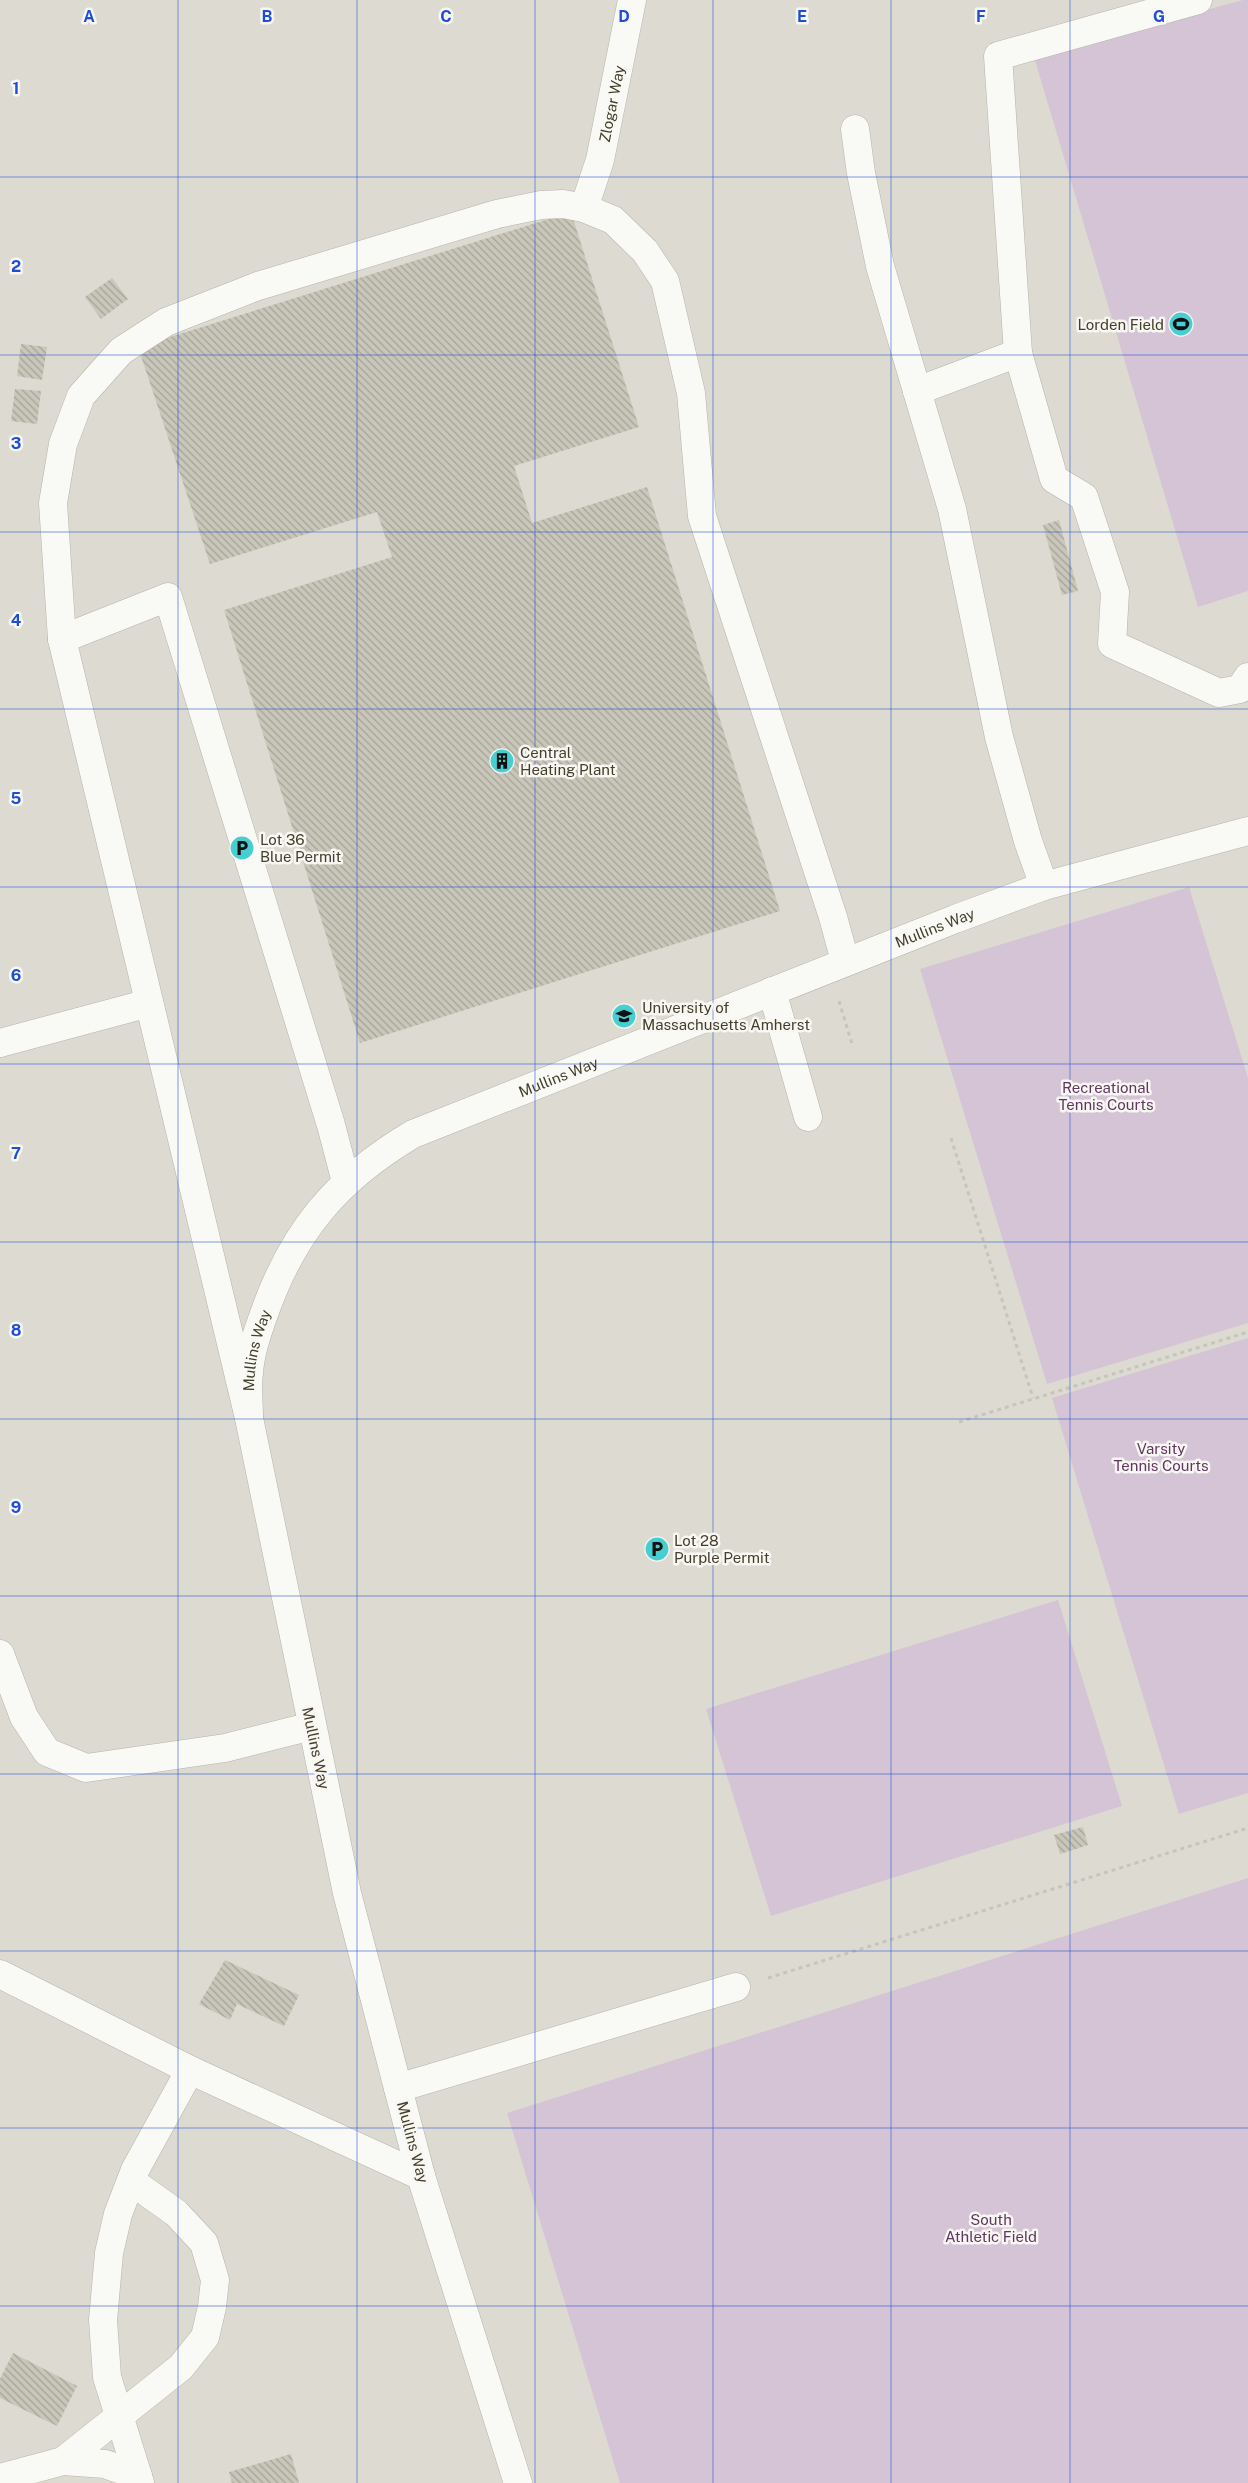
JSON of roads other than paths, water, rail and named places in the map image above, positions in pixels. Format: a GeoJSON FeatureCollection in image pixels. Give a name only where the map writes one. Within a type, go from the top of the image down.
{"type":"FeatureCollection","features":[{"type":"Feature","properties":{"kind":"street","name":"Zlogar Way"},"geometry":{"type":"LineString","coordinates":[[584,208],[600,160],[632,0]]}},
{"type":"Feature","properties":{"kind":"street"},"geometry":{"type":"LineString","coordinates":[[1198,0],[998,56],[1018,352],[1054,479],[1084,497],[1115,592],[1112,644],[1220,694],[1240,689],[1248,677]]}},
{"type":"Feature","properties":{"kind":"street"},"geometry":{"type":"LineString","coordinates":[[855,129],[861,173],[880,266],[952,509],[999,737],[1028,841],[1044,886]]}},
{"type":"Feature","properties":{"kind":"street"},"geometry":{"type":"LineString","coordinates":[[249,1418],[62,640],[54,503],[63,444],[81,396],[121,351],[166,322],[268,283],[497,214],[541,205],[563,204],[584,208],[613,220],[645,250],[665,282],[691,393],[702,516],[833,917],[845,961]]}},
{"type":"Feature","properties":{"kind":"street"},"geometry":{"type":"LineString","coordinates":[[917,391],[1018,352]]}},
{"type":"Feature","properties":{"kind":"street"},"geometry":{"type":"LineString","coordinates":[[62,640],[168,597],[331,1124],[346,1182]]}},
{"type":"Feature","properties":{"kind":"street","name":"Mullins Way"},"geometry":{"type":"LineString","coordinates":[[518,2483],[421,2176],[347,1893],[249,1418],[249,1372],[255,1338],[281,1268],[309,1224],[346,1182],[379,1154],[412,1134],[845,961],[1044,886],[1248,831]]}},
{"type":"Feature","properties":{"kind":"street"},"geometry":{"type":"LineString","coordinates":[[772,991],[808,1117]]}},
{"type":"Feature","properties":{"kind":"street"},"geometry":{"type":"LineString","coordinates":[[0,1042],[149,1004]]}},
{"type":"Feature","properties":{"kind":"street"},"geometry":{"type":"LineString","coordinates":[[0,1654],[24,1717],[47,1752],[86,1768],[225,1748],[312,1726]]}},
{"type":"Feature","properties":{"kind":"street"},"geometry":{"type":"LineString","coordinates":[[0,1974],[190,2070],[421,2176]]}},
{"type":"Feature","properties":{"kind":"street"},"geometry":{"type":"LineString","coordinates":[[398,2088],[736,1987]]}},
{"type":"Feature","properties":{"kind":"street"},"geometry":{"type":"LineString","coordinates":[[139,2480],[118,2418],[107,2377],[103,2320],[109,2253],[118,2214],[146,2147],[190,2070]]}},
{"type":"Feature","properties":{"kind":"street"},"geometry":{"type":"LineString","coordinates":[[63,2461],[181,2367],[205,2337],[212,2307],[215,2280],[204,2243],[176,2213],[131,2181]]}},
{"type":"Feature","properties":{"kind":"street"},"geometry":{"type":"LineString","coordinates":[[0,2478],[63,2461],[105,2464],[139,2480]]}},
{"type":"Feature","properties":{"kind":"place","name":"Lorden Field"},"geometry":{"type":"Point","coordinates":[1181,324]}},
{"type":"Feature","properties":{"kind":"place","name":"Central Heating Plant"},"geometry":{"type":"Point","coordinates":[502,761]}},
{"type":"Feature","properties":{"kind":"place","name":"Lot 36 Blue Permit"},"geometry":{"type":"Point","coordinates":[242,848]}},
{"type":"Feature","properties":{"kind":"place","name":"University of Massachusetts Amherst"},"geometry":{"type":"Point","coordinates":[624,1016]}},
{"type":"Feature","properties":{"kind":"place","name":"Lot 28 Purple Permit"},"geometry":{"type":"Point","coordinates":[657,1549]}},
{"type":"Feature","properties":{"kind":"park label","name":"Recreational Tennis Courts"},"geometry":{"type":"Point","coordinates":[1106,1096]}},
{"type":"Feature","properties":{"kind":"park label","name":"Varsity Tennis Courts"},"geometry":{"type":"Point","coordinates":[1161,1456]}},
{"type":"Feature","properties":{"kind":"park label","name":"South Athletic Field"},"geometry":{"type":"Point","coordinates":[991,2228]}}]}
